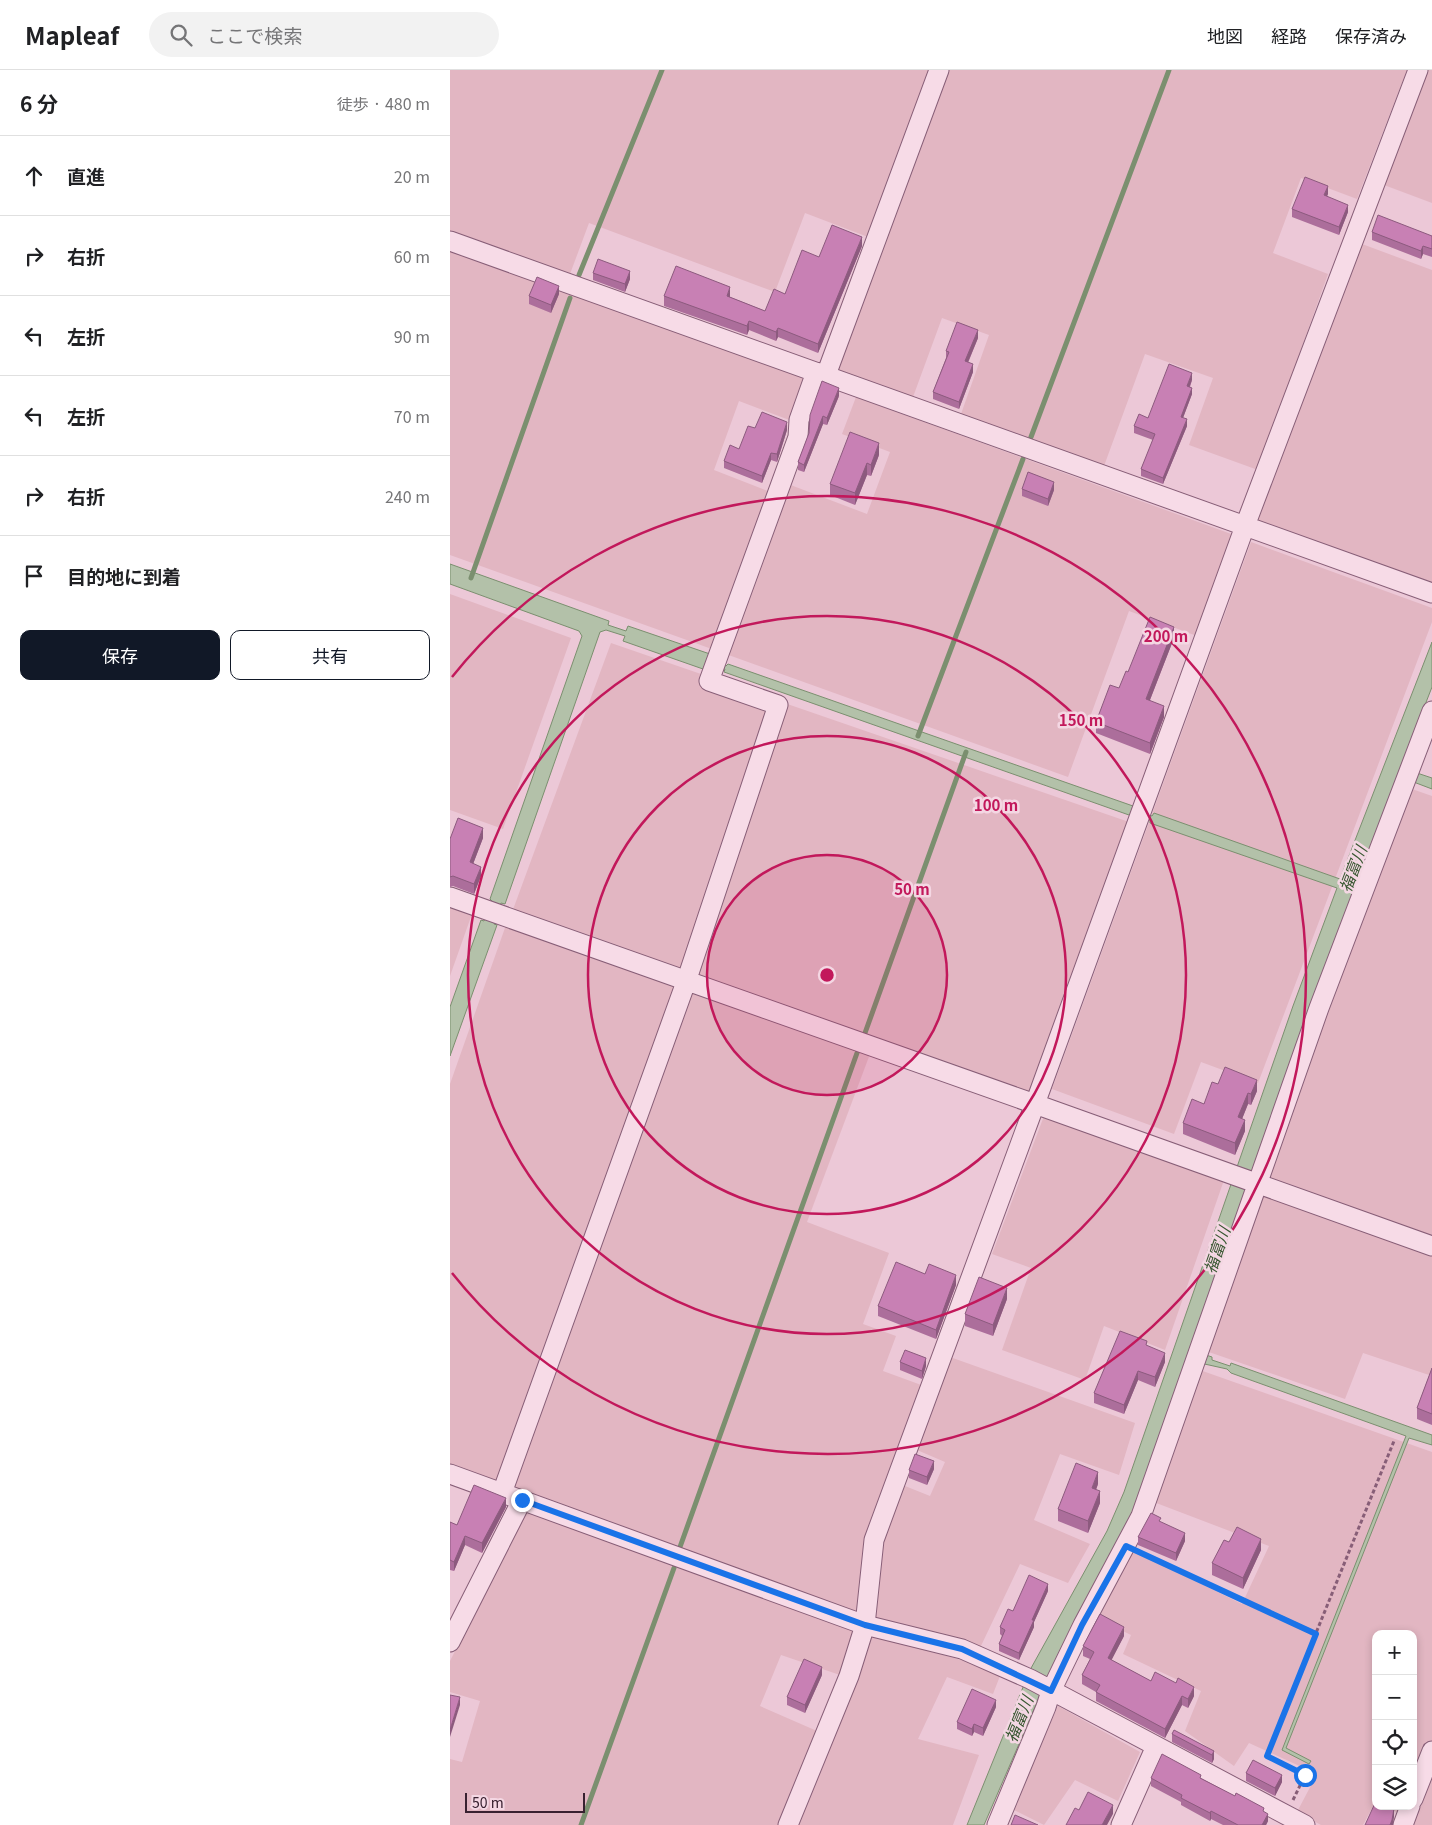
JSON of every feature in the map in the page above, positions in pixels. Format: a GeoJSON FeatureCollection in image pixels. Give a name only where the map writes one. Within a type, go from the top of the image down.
{"type":"FeatureCollection","features":[{"type":"Feature","properties":{"kind":"street"},"geometry":{"type":"LineString","coordinates":[[502,1493],[686,982],[778,705],[709,681],[798,437],[799,420],[821,374],[939,70]]}},
{"type":"Feature","properties":{"kind":"street"},"geometry":{"type":"LineString","coordinates":[[788,1825],[849,1676],[865,1625],[874,1540],[1245,526],[1418,70]]}},
{"type":"Feature","properties":{"kind":"street"},"geometry":{"type":"LineString","coordinates":[[450,241],[1432,593]]}},
{"type":"Feature","properties":{"kind":"street"},"geometry":{"type":"LineString","coordinates":[[996,1825],[1046,1707],[1042,1686],[1082,1625],[1141,1516],[1196,1357],[1247,1180],[1319,1008],[1432,711]]}},
{"type":"Feature","properties":{"kind":"street"},"geometry":{"type":"LineString","coordinates":[[450,897],[1432,1246]]}},
{"type":"Feature","properties":{"kind":"street"},"geometry":{"type":"LineString","coordinates":[[450,1474],[865,1625],[962,1649],[1042,1686],[1305,1825]]}},
{"type":"Feature","properties":{"kind":"street"},"geometry":{"type":"LineString","coordinates":[[450,1642],[522,1500]]}},
{"type":"Feature","properties":{"kind":"street"},"geometry":{"type":"LineString","coordinates":[[1122,1825],[1156,1746]]}},
{"type":"Feature","properties":{"kind":"street"},"geometry":{"type":"LineString","coordinates":[[1417,1789],[1432,1751]]}},
{"type":"Feature","properties":{"kind":"street"},"geometry":{"type":"LineString","coordinates":[[1403,1825],[1409,1810]]}},
{"type":"Feature","properties":{"kind":"path"},"geometry":{"type":"LineString","coordinates":[[1286,1815],[1305,1775],[1267,1756],[1394,1441]]}},
{"type":"Feature","properties":{"kind":"path"},"geometry":{"type":"LineString","coordinates":[[1126,1546],[1316,1634]]}},
{"type":"Feature","properties":{"kind":"shaded area"},"geometry":{"type":"Polygon","coordinates":[[[450,70],[933,70],[868,237],[805,213],[775,292],[589,223],[570,274],[450,232],[450,70]]]}},
{"type":"Feature","properties":{"kind":"shaded area"},"geometry":{"type":"Polygon","coordinates":[[[948,70],[1407,70],[1357,199],[1301,178],[1273,253],[1328,274],[1258,470],[1189,445],[1213,378],[1145,354],[1104,466],[961,414],[989,335],[942,318],[913,397],[835,369],[948,70]]]}},
{"type":"Feature","properties":{"kind":"shaded area"},"geometry":{"type":"Polygon","coordinates":[[[1427,70],[1432,70],[1432,203],[1384,185],[1427,70]]]}},
{"type":"Feature","properties":{"kind":"shaded area"},"geometry":{"type":"Polygon","coordinates":[[[1362,244],[1432,270],[1432,585],[1257,523],[1362,244]]]}},
{"type":"Feature","properties":{"kind":"shaded area"},"geometry":{"type":"Polygon","coordinates":[[[450,248],[807,379],[792,421],[739,401],[714,470],[783,497],[788,484],[867,514],[890,452],[842,434],[856,397],[1234,535],[1197,636],[1129,611],[1068,777],[450,555],[450,248]]]}},
{"type":"Feature","properties":{"kind":"shaded area"},"geometry":{"type":"Polygon","coordinates":[[[1251,542],[1432,608],[1432,622],[1258,1083],[1201,1062],[1174,1134],[1052,1089],[1251,542]]]}},
{"type":"Feature","properties":{"kind":"shaded area"},"geometry":{"type":"Polygon","coordinates":[[[450,594],[571,638],[503,829],[450,810],[450,594]]]}},
{"type":"Feature","properties":{"kind":"shaded area"},"geometry":{"type":"Polygon","coordinates":[[[611,643],[1129,822],[1030,1095],[511,915],[611,643]]]}},
{"type":"Feature","properties":{"kind":"shaded area"},"geometry":{"type":"Polygon","coordinates":[[[1409,788],[1432,796],[1432,1376],[1363,1353],[1345,1399],[1203,1350],[1409,788]]]}},
{"type":"Feature","properties":{"kind":"shaded area"},"geometry":{"type":"Polygon","coordinates":[[[450,903],[473,911],[450,976],[450,903]]]}},
{"type":"Feature","properties":{"kind":"shaded area"},"geometry":{"type":"Polygon","coordinates":[[[506,925],[870,1054],[807,1222],[889,1253],[863,1324],[896,1336],[883,1371],[924,1386],[863,1550],[857,1617],[450,1467],[450,1084],[506,925]]]}},
{"type":"Feature","properties":{"kind":"shaded area"},"geometry":{"type":"Polygon","coordinates":[[[1044,1116],[1224,1180],[1165,1350],[1104,1326],[1085,1380],[1002,1350],[1031,1268],[992,1254],[1044,1116]]]}},
{"type":"Feature","properties":{"kind":"shaded area"},"geometry":{"type":"Polygon","coordinates":[[[950,1357],[1135,1423],[1119,1475],[1060,1454],[1034,1520],[1090,1544],[1068,1583],[1020,1564],[979,1650],[874,1619],[880,1548],[905,1486],[930,1496],[945,1462],[917,1450],[950,1357]]]}},
{"type":"Feature","properties":{"kind":"shaded area"},"geometry":{"type":"Polygon","coordinates":[[[1197,1369],[1432,1452],[1432,1825],[1408,1825],[1410,1819],[1393,1810],[1417,1810],[1417,1630],[1372,1630],[1372,1808],[1363,1825],[1321,1825],[1297,1812],[1317,1774],[1249,1743],[1234,1766],[1185,1731],[1201,1691],[1123,1654],[1131,1635],[1092,1616],[1134,1551],[1242,1604],[1269,1546],[1151,1501],[1197,1369]]]}},
{"type":"Feature","properties":{"kind":"shaded area"},"geometry":{"type":"Polygon","coordinates":[[[526,1509],[856,1626],[840,1675],[781,1655],[760,1706],[817,1731],[780,1825],[450,1825],[450,1759],[462,1762],[480,1701],[450,1692],[450,1661],[526,1509]]]}},
{"type":"Feature","properties":{"kind":"shaded area"},"geometry":{"type":"Polygon","coordinates":[[[869,1635],[973,1663],[1000,1676],[993,1694],[947,1677],[918,1739],[979,1755],[953,1825],[797,1825],[869,1635]]]}},
{"type":"Feature","properties":{"kind":"shaded area"},"geometry":{"type":"Polygon","coordinates":[[[1058,1706],[1140,1752],[1118,1801],[1075,1780],[1044,1825],[1012,1809],[1058,1706]]]}},
{"type":"Feature","properties":{"kind":"water","name":"福富川"},"geometry":{"type":"Polygon","coordinates":[[[450,564],[609,621],[608,625],[626,631],[628,626],[710,654],[708,660],[726,666],[728,664],[1133,806],[1132,809],[1152,816],[1154,813],[1340,879],[1432,642],[1432,687],[1400,769],[1432,778],[1432,789],[1411,781],[1203,1354],[1212,1357],[1212,1360],[1230,1366],[1231,1363],[1432,1435],[1432,1445],[1409,1438],[1286,1748],[1311,1761],[1309,1764],[1282,1750],[1406,1436],[1231,1373],[1227,1369],[1200,1363],[1133,1513],[1041,1693],[984,1825],[967,1825],[1030,1670],[1107,1531],[1124,1492],[1293,1006],[1337,888],[1150,823],[1150,820],[1131,813],[1129,815],[724,672],[725,669],[706,663],[703,669],[623,641],[625,636],[606,630],[600,632],[505,904],[501,903],[494,924],[497,925],[450,1056],[450,1007],[481,920],[484,921],[492,901],[490,899],[582,636],[579,631],[450,584],[450,564]]]}},
{"type":"Feature","properties":{"kind":"building"},"geometry":{"type":"Polygon","coordinates":[[[1305,177],[1328,186],[1324,195],[1348,205],[1339,227],[1292,209],[1305,177]]]}},
{"type":"Feature","properties":{"kind":"building"},"geometry":{"type":"Polygon","coordinates":[[[1378,215],[1432,236],[1432,249],[1423,246],[1421,251],[1372,232],[1378,215]]]}},
{"type":"Feature","properties":{"kind":"building"},"geometry":{"type":"Polygon","coordinates":[[[832,225],[862,237],[818,344],[778,328],[776,332],[749,321],[747,326],[664,296],[676,266],[730,287],[727,296],[765,311],[774,289],[785,294],[802,250],[819,257],[832,225]]]}},
{"type":"Feature","properties":{"kind":"building"},"geometry":{"type":"Polygon","coordinates":[[[598,259],[630,271],[625,284],[593,273],[598,259]]]}},
{"type":"Feature","properties":{"kind":"building"},"geometry":{"type":"Polygon","coordinates":[[[537,277],[559,286],[551,305],[529,296],[537,277]]]}},
{"type":"Feature","properties":{"kind":"building"},"geometry":{"type":"Polygon","coordinates":[[[957,322],[978,330],[965,361],[973,364],[959,402],[933,392],[949,352],[946,351],[957,322]]]}},
{"type":"Feature","properties":{"kind":"building"},"geometry":{"type":"Polygon","coordinates":[[[1169,364],[1192,373],[1187,386],[1192,388],[1181,417],[1187,419],[1163,478],[1141,469],[1155,434],[1134,426],[1139,414],[1148,418],[1169,364]]]}},
{"type":"Feature","properties":{"kind":"building"},"geometry":{"type":"Polygon","coordinates":[[[822,381],[839,388],[827,418],[823,416],[804,465],[798,462],[809,433],[810,415],[822,381]]]}},
{"type":"Feature","properties":{"kind":"building"},"geometry":{"type":"Polygon","coordinates":[[[762,412],[787,422],[777,454],[771,453],[762,476],[724,461],[730,445],[739,449],[748,426],[755,428],[762,412]]]}},
{"type":"Feature","properties":{"kind":"building"},"geometry":{"type":"Polygon","coordinates":[[[850,432],[879,443],[871,465],[867,463],[855,493],[830,484],[850,432]]]}},
{"type":"Feature","properties":{"kind":"building"},"geometry":{"type":"Polygon","coordinates":[[[1028,472],[1054,482],[1048,499],[1022,489],[1028,472]]]}},
{"type":"Feature","properties":{"kind":"building"},"geometry":{"type":"Polygon","coordinates":[[[1150,617],[1174,627],[1146,699],[1164,706],[1150,743],[1096,722],[1110,685],[1119,688],[1126,671],[1128,672],[1150,617]]]}},
{"type":"Feature","properties":{"kind":"building"},"geometry":{"type":"Polygon","coordinates":[[[458,818],[483,828],[470,862],[481,867],[474,884],[453,876],[450,877],[450,839],[458,818]]]}},
{"type":"Feature","properties":{"kind":"building"},"geometry":{"type":"Polygon","coordinates":[[[1225,1067],[1257,1080],[1251,1094],[1248,1093],[1238,1117],[1245,1120],[1235,1143],[1183,1123],[1192,1099],[1204,1104],[1212,1082],[1218,1084],[1225,1067]]]}},
{"type":"Feature","properties":{"kind":"building"},"geometry":{"type":"Polygon","coordinates":[[[896,1262],[925,1274],[929,1264],[956,1275],[936,1330],[878,1306],[896,1262]]]}},
{"type":"Feature","properties":{"kind":"building"},"geometry":{"type":"Polygon","coordinates":[[[979,1277],[1007,1288],[993,1325],[965,1314],[979,1277]]]}},
{"type":"Feature","properties":{"kind":"building"},"geometry":{"type":"Polygon","coordinates":[[[1120,1331],[1147,1341],[1146,1345],[1165,1353],[1155,1377],[1138,1371],[1124,1405],[1094,1393],[1120,1331]]]}},
{"type":"Feature","properties":{"kind":"building"},"geometry":{"type":"Polygon","coordinates":[[[905,1350],[926,1358],[922,1371],[900,1362],[905,1350]]]}},
{"type":"Feature","properties":{"kind":"building"},"geometry":{"type":"Polygon","coordinates":[[[1432,1368],[1432,1414],[1417,1408],[1432,1368]]]}},
{"type":"Feature","properties":{"kind":"building"},"geometry":{"type":"Polygon","coordinates":[[[915,1454],[934,1461],[927,1477],[909,1470],[915,1454]]]}},
{"type":"Feature","properties":{"kind":"building"},"geometry":{"type":"Polygon","coordinates":[[[1076,1463],[1098,1472],[1092,1488],[1100,1491],[1088,1521],[1058,1509],[1076,1463]]]}},
{"type":"Feature","properties":{"kind":"building"},"geometry":{"type":"Polygon","coordinates":[[[474,1485],[506,1498],[482,1543],[465,1536],[454,1562],[450,1560],[450,1522],[457,1525],[474,1485]]]}},
{"type":"Feature","properties":{"kind":"building"},"geometry":{"type":"Polygon","coordinates":[[[1151,1513],[1161,1518],[1159,1521],[1185,1533],[1176,1553],[1138,1537],[1151,1513]]]}},
{"type":"Feature","properties":{"kind":"building"},"geometry":{"type":"Polygon","coordinates":[[[1237,1527],[1261,1539],[1243,1578],[1212,1563],[1224,1540],[1229,1542],[1237,1527]]]}},
{"type":"Feature","properties":{"kind":"building"},"geometry":{"type":"Polygon","coordinates":[[[1029,1575],[1048,1584],[1019,1653],[999,1644],[1005,1630],[1000,1627],[1008,1609],[1013,1611],[1029,1575]]]}},
{"type":"Feature","properties":{"kind":"building"},"geometry":{"type":"Polygon","coordinates":[[[1100,1614],[1124,1627],[1108,1658],[1151,1681],[1155,1672],[1176,1683],[1178,1678],[1194,1687],[1188,1699],[1182,1696],[1165,1729],[1096,1692],[1100,1685],[1082,1675],[1094,1652],[1083,1646],[1100,1614]]]}},
{"type":"Feature","properties":{"kind":"building"},"geometry":{"type":"Polygon","coordinates":[[[804,1659],[822,1667],[805,1705],[787,1697],[804,1659]]]}},
{"type":"Feature","properties":{"kind":"building"},"geometry":{"type":"Polygon","coordinates":[[[972,1689],[996,1700],[983,1728],[974,1724],[972,1729],[957,1722],[972,1689]]]}},
{"type":"Feature","properties":{"kind":"building"},"geometry":{"type":"Polygon","coordinates":[[[450,1695],[460,1697],[450,1730],[450,1695]]]}},
{"type":"Feature","properties":{"kind":"building"},"geometry":{"type":"Polygon","coordinates":[[[1174,1730],[1214,1751],[1212,1755],[1172,1734],[1174,1730]]]}},
{"type":"Feature","properties":{"kind":"building"},"geometry":{"type":"Polygon","coordinates":[[[1162,1754],[1201,1775],[1200,1778],[1235,1796],[1236,1793],[1264,1808],[1263,1811],[1268,1814],[1262,1825],[1238,1825],[1181,1798],[1182,1795],[1151,1778],[1162,1754]]]}},
{"type":"Feature","properties":{"kind":"building"},"geometry":{"type":"Polygon","coordinates":[[[1253,1760],[1282,1775],[1275,1788],[1246,1773],[1253,1760]]]}},
{"type":"Feature","properties":{"kind":"building"},"geometry":{"type":"Polygon","coordinates":[[[1088,1792],[1113,1805],[1102,1825],[1066,1825],[1075,1808],[1079,1810],[1088,1792]]]}},
{"type":"Feature","properties":{"kind":"building"},"geometry":{"type":"Polygon","coordinates":[[[1372,1810],[1394,1810],[1390,1825],[1365,1825],[1372,1810]]]}},
{"type":"Feature","properties":{"kind":"building"},"geometry":{"type":"Polygon","coordinates":[[[1015,1815],[1038,1825],[1011,1825],[1015,1815]]]}},
{"type":"Feature","properties":{"kind":"waterway"},"geometry":{"type":"LineString","coordinates":[[579,275],[662,70]]}},
{"type":"Feature","properties":{"kind":"waterway"},"geometry":{"type":"LineString","coordinates":[[1031,437],[1169,70]]}},
{"type":"Feature","properties":{"kind":"waterway"},"geometry":{"type":"LineString","coordinates":[[471,578],[570,298]]}},
{"type":"Feature","properties":{"kind":"waterway"},"geometry":{"type":"LineString","coordinates":[[918,736],[1023,459]]}},
{"type":"Feature","properties":{"kind":"waterway"},"geometry":{"type":"LineString","coordinates":[[865,1033],[966,752]]}},
{"type":"Feature","properties":{"kind":"waterway"},"geometry":{"type":"LineString","coordinates":[[680,1547],[857,1053]]}},
{"type":"Feature","properties":{"kind":"waterway"},"geometry":{"type":"LineString","coordinates":[[581,1825],[674,1568]]}},
{"type":"Feature","properties":{"kind":"route"},"geometry":{"type":"LineString","coordinates":[[522,1500],[865,1625],[962,1649],[1030,1679],[1051,1691],[1082,1625],[1126,1546],[1316,1634],[1267,1756],[1305,1775]]}}]}
